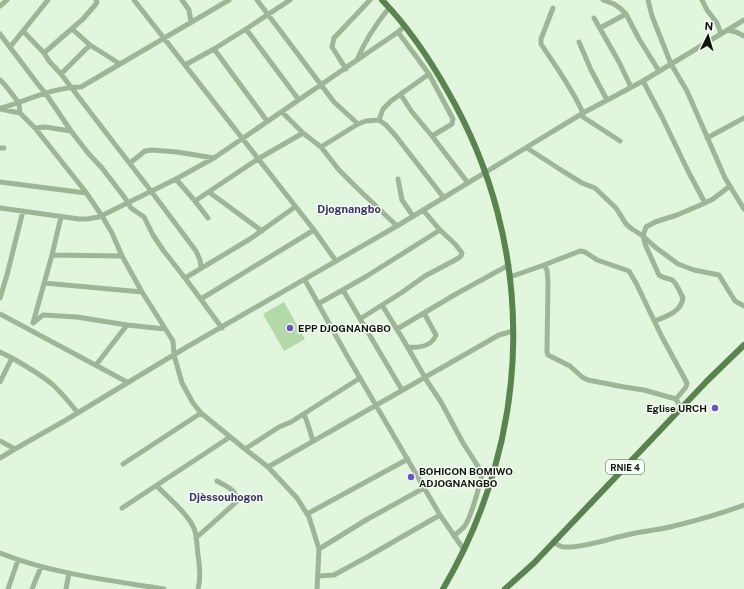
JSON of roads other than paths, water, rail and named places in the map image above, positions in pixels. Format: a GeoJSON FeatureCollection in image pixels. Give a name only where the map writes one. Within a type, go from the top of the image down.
{"type":"FeatureCollection","features":[{"type":"Feature","properties":{"kind":"main road"},"geometry":{"type":"LineString","coordinates":[[382,0],[405,26],[437,73],[466,125],[486,173],[500,221],[509,265],[513,331],[511,388],[509,407],[501,447],[480,513],[464,550],[443,589]]}},
{"type":"Feature","properties":{"kind":"main road","name":"RNIE 4"},"geometry":{"type":"LineString","coordinates":[[505,589],[554,542],[707,381],[744,346]]}},
{"type":"Feature","properties":{"kind":"street"},"geometry":{"type":"LineString","coordinates":[[0,6],[7,0]]}},
{"type":"Feature","properties":{"kind":"street"},"geometry":{"type":"LineString","coordinates":[[10,47],[48,0]]}},
{"type":"Feature","properties":{"kind":"street"},"geometry":{"type":"LineString","coordinates":[[44,52],[83,19],[96,4],[96,0]]}},
{"type":"Feature","properties":{"kind":"street"},"geometry":{"type":"LineString","coordinates":[[134,0],[314,230],[336,261]]}},
{"type":"Feature","properties":{"kind":"street"},"geometry":{"type":"LineString","coordinates":[[182,0],[189,10],[191,22]]}},
{"type":"Feature","properties":{"kind":"street"},"geometry":{"type":"LineString","coordinates":[[0,109],[70,87],[81,86],[229,0]]}},
{"type":"Feature","properties":{"kind":"street"},"geometry":{"type":"LineString","coordinates":[[257,0],[334,102],[358,124]]}},
{"type":"Feature","properties":{"kind":"street"},"geometry":{"type":"LineString","coordinates":[[185,65],[214,49],[290,0]]}},
{"type":"Feature","properties":{"kind":"street"},"geometry":{"type":"LineString","coordinates":[[346,69],[332,47],[334,38],[370,0]]}},
{"type":"Feature","properties":{"kind":"street"},"geometry":{"type":"LineString","coordinates":[[603,0],[614,4],[626,14],[639,39],[659,71]]}},
{"type":"Feature","properties":{"kind":"street"},"geometry":{"type":"LineString","coordinates":[[648,0],[652,16],[671,64],[687,91],[721,169],[744,209]]}},
{"type":"Feature","properties":{"kind":"street"},"geometry":{"type":"LineString","coordinates":[[702,0],[707,10],[718,23],[721,34]]}},
{"type":"Feature","properties":{"kind":"street"},"geometry":{"type":"LineString","coordinates":[[356,61],[375,25],[389,8]]}},
{"type":"Feature","properties":{"kind":"street"},"geometry":{"type":"LineString","coordinates":[[552,8],[541,39],[541,44],[571,88],[581,114],[620,141]]}},
{"type":"Feature","properties":{"kind":"street"},"geometry":{"type":"LineString","coordinates":[[600,28],[626,14]]}},
{"type":"Feature","properties":{"kind":"street"},"geometry":{"type":"LineString","coordinates":[[594,18],[631,87]]}},
{"type":"Feature","properties":{"kind":"street"},"geometry":{"type":"LineString","coordinates":[[0,458],[185,348],[397,226],[581,114],[643,81],[744,20]]}},
{"type":"Feature","properties":{"kind":"street"},"geometry":{"type":"LineString","coordinates":[[0,208],[60,217],[87,219],[102,216],[214,158],[346,69],[405,26]]}},
{"type":"Feature","properties":{"kind":"street"},"geometry":{"type":"LineString","coordinates":[[72,29],[90,45],[120,64]]}},
{"type":"Feature","properties":{"kind":"street"},"geometry":{"type":"LineString","coordinates":[[246,29],[299,100]]}},
{"type":"Feature","properties":{"kind":"street"},"geometry":{"type":"LineString","coordinates":[[726,30],[736,32],[744,36]]}},
{"type":"Feature","properties":{"kind":"street"},"geometry":{"type":"LineString","coordinates":[[23,31],[44,52],[130,163],[196,251],[200,260],[201,268]]}},
{"type":"Feature","properties":{"kind":"street"},"geometry":{"type":"LineString","coordinates":[[398,32],[429,74],[453,119],[452,124],[432,136]]}},
{"type":"Feature","properties":{"kind":"street"},"geometry":{"type":"LineString","coordinates":[[0,34],[46,94],[88,153],[102,168],[133,210],[144,217],[152,235],[222,328]]}},
{"type":"Feature","properties":{"kind":"street"},"geometry":{"type":"LineString","coordinates":[[578,42],[607,100]]}},
{"type":"Feature","properties":{"kind":"street"},"geometry":{"type":"LineString","coordinates":[[61,74],[90,45]]}},
{"type":"Feature","properties":{"kind":"street"},"geometry":{"type":"LineString","coordinates":[[214,49],[267,121]]}},
{"type":"Feature","properties":{"kind":"street"},"geometry":{"type":"LineString","coordinates":[[379,120],[384,109],[391,101],[429,74]]}},
{"type":"Feature","properties":{"kind":"street"},"geometry":{"type":"LineString","coordinates":[[0,80],[6,85],[19,103],[20,113]]}},
{"type":"Feature","properties":{"kind":"street"},"geometry":{"type":"LineString","coordinates":[[643,81],[705,203]]}},
{"type":"Feature","properties":{"kind":"street"},"geometry":{"type":"LineString","coordinates":[[401,95],[412,112],[468,183]]}},
{"type":"Feature","properties":{"kind":"street"},"geometry":{"type":"LineString","coordinates":[[0,109],[20,113],[35,128],[86,193],[112,232],[122,256],[165,329],[173,341],[185,348]]}},
{"type":"Feature","properties":{"kind":"street"},"geometry":{"type":"LineString","coordinates":[[282,112],[303,133],[321,147],[339,170],[397,226]]}},
{"type":"Feature","properties":{"kind":"street"},"geometry":{"type":"LineString","coordinates":[[707,138],[744,118]]}},
{"type":"Feature","properties":{"kind":"street"},"geometry":{"type":"LineString","coordinates":[[321,147],[358,124],[366,121],[379,120],[395,135],[444,198]]}},
{"type":"Feature","properties":{"kind":"street"},"geometry":{"type":"LineString","coordinates":[[35,128],[45,127],[71,131]]}},
{"type":"Feature","properties":{"kind":"street"},"geometry":{"type":"LineString","coordinates":[[195,201],[258,159],[303,133]]}},
{"type":"Feature","properties":{"kind":"street"},"geometry":{"type":"LineString","coordinates":[[527,148],[582,183],[595,188],[616,208],[626,224],[678,264],[694,270],[719,275],[735,301],[744,306]]}},
{"type":"Feature","properties":{"kind":"street"},"geometry":{"type":"LineString","coordinates":[[130,163],[146,151],[152,150],[177,152],[214,158]]}},
{"type":"Feature","properties":{"kind":"street"},"geometry":{"type":"LineString","coordinates":[[176,179],[208,218]]}},
{"type":"Feature","properties":{"kind":"street"},"geometry":{"type":"LineString","coordinates":[[398,179],[402,200],[413,216]]}},
{"type":"Feature","properties":{"kind":"street"},"geometry":{"type":"LineString","coordinates":[[0,182],[86,193]]}},
{"type":"Feature","properties":{"kind":"street"},"geometry":{"type":"LineString","coordinates":[[655,321],[672,314],[680,307],[683,298],[674,281],[663,278],[659,275],[646,248],[643,236],[647,226],[705,203],[730,186]]}},
{"type":"Feature","properties":{"kind":"street"},"geometry":{"type":"LineString","coordinates":[[209,192],[262,231]]}},
{"type":"Feature","properties":{"kind":"street"},"geometry":{"type":"LineString","coordinates":[[185,278],[262,231],[295,207]]}},
{"type":"Feature","properties":{"kind":"street"},"geometry":{"type":"LineString","coordinates":[[360,318],[402,293],[425,276],[461,256],[462,253],[459,248],[440,230],[423,210]]}},
{"type":"Feature","properties":{"kind":"street"},"geometry":{"type":"LineString","coordinates":[[0,298],[23,211]]}},
{"type":"Feature","properties":{"kind":"street"},"geometry":{"type":"LineString","coordinates":[[30,331],[52,255],[60,217]]}},
{"type":"Feature","properties":{"kind":"street"},"geometry":{"type":"LineString","coordinates":[[201,299],[314,230]]}},
{"type":"Feature","properties":{"kind":"street"},"geometry":{"type":"LineString","coordinates":[[318,304],[367,276],[440,230]]}},
{"type":"Feature","properties":{"kind":"street"},"geometry":{"type":"LineString","coordinates":[[510,277],[581,251],[627,270],[636,282],[662,337],[687,383],[686,387],[676,399]]}},
{"type":"Feature","properties":{"kind":"street"},"geometry":{"type":"LineString","coordinates":[[52,255],[122,256]]}},
{"type":"Feature","properties":{"kind":"street"},"geometry":{"type":"LineString","coordinates":[[397,329],[509,265]]}},
{"type":"Feature","properties":{"kind":"street"},"geometry":{"type":"LineString","coordinates":[[544,265],[548,281],[548,355],[570,366],[582,377],[588,380],[644,390],[676,399],[681,408]]}},
{"type":"Feature","properties":{"kind":"street"},"geometry":{"type":"LineString","coordinates":[[0,273],[7,275]]}},
{"type":"Feature","properties":{"kind":"street"},"geometry":{"type":"LineString","coordinates":[[305,280],[424,488],[464,550]]}},
{"type":"Feature","properties":{"kind":"street"},"geometry":{"type":"LineString","coordinates":[[44,283],[142,292]]}},
{"type":"Feature","properties":{"kind":"street"},"geometry":{"type":"LineString","coordinates":[[343,290],[402,390]]}},
{"type":"Feature","properties":{"kind":"street"},"geometry":{"type":"LineString","coordinates":[[382,305],[441,402],[463,444],[482,473],[471,513],[463,528],[454,536]]}},
{"type":"Feature","properties":{"kind":"street"},"geometry":{"type":"LineString","coordinates":[[36,309],[43,315],[78,317],[127,325],[165,329]]}},
{"type":"Feature","properties":{"kind":"street"},"geometry":{"type":"LineString","coordinates":[[408,347],[424,346],[436,337],[424,313]]}},
{"type":"Feature","properties":{"kind":"street"},"geometry":{"type":"LineString","coordinates":[[0,314],[127,382]]}},
{"type":"Feature","properties":{"kind":"street"},"geometry":{"type":"LineString","coordinates":[[33,323],[43,315]]}},
{"type":"Feature","properties":{"kind":"street"},"geometry":{"type":"LineString","coordinates":[[96,365],[127,325]]}},
{"type":"Feature","properties":{"kind":"street"},"geometry":{"type":"LineString","coordinates":[[268,467],[499,335],[513,331]]}},
{"type":"Feature","properties":{"kind":"street"},"geometry":{"type":"LineString","coordinates":[[173,341],[174,355],[182,383],[193,403],[201,413],[268,467],[297,498],[309,517],[319,549],[317,589]]}},
{"type":"Feature","properties":{"kind":"street"},"geometry":{"type":"LineString","coordinates":[[0,352],[40,374],[65,396],[78,412]]}},
{"type":"Feature","properties":{"kind":"street"},"geometry":{"type":"LineString","coordinates":[[0,382],[12,358]]}},
{"type":"Feature","properties":{"kind":"street"},"geometry":{"type":"LineString","coordinates":[[245,449],[279,427],[292,422],[360,378]]}},
{"type":"Feature","properties":{"kind":"street"},"geometry":{"type":"LineString","coordinates":[[123,464],[201,413]]}},
{"type":"Feature","properties":{"kind":"street"},"geometry":{"type":"LineString","coordinates":[[304,414],[313,441]]}},
{"type":"Feature","properties":{"kind":"street"},"geometry":{"type":"LineString","coordinates":[[122,508],[230,437]]}},
{"type":"Feature","properties":{"kind":"street"},"geometry":{"type":"LineString","coordinates":[[0,441],[15,449]]}},
{"type":"Feature","properties":{"kind":"street"},"geometry":{"type":"LineString","coordinates":[[307,514],[408,459]]}},
{"type":"Feature","properties":{"kind":"street"},"geometry":{"type":"LineString","coordinates":[[196,538],[238,500],[236,494],[232,490],[217,481]]}},
{"type":"Feature","properties":{"kind":"street"},"geometry":{"type":"LineString","coordinates":[[157,486],[185,514],[194,528],[200,574],[198,589]]}},
{"type":"Feature","properties":{"kind":"street"},"geometry":{"type":"LineString","coordinates":[[319,549],[366,520],[424,488]]}},
{"type":"Feature","properties":{"kind":"street"},"geometry":{"type":"LineString","coordinates":[[554,542],[560,546],[566,547],[591,543],[700,520],[744,505]]}},
{"type":"Feature","properties":{"kind":"street"},"geometry":{"type":"LineString","coordinates":[[318,576],[334,575],[440,514]]}},
{"type":"Feature","properties":{"kind":"street"},"geometry":{"type":"LineString","coordinates":[[0,553],[18,560],[69,573],[164,589]]}},
{"type":"Feature","properties":{"kind":"street"},"geometry":{"type":"LineString","coordinates":[[8,589],[18,560]]}},
{"type":"Feature","properties":{"kind":"street"},"geometry":{"type":"LineString","coordinates":[[32,589],[41,566]]}},
{"type":"Feature","properties":{"kind":"street"},"geometry":{"type":"LineString","coordinates":[[66,589],[69,573]]}},
{"type":"Feature","properties":{"kind":"place","name":"EPP DJOGNANGBO"},"geometry":{"type":"Point","coordinates":[290,328]}},
{"type":"Feature","properties":{"kind":"place","name":"Eglise URCH"},"geometry":{"type":"Point","coordinates":[715,408]}},
{"type":"Feature","properties":{"kind":"place","name":"BOHICON BOMIWO ADJOGNANGBO"},"geometry":{"type":"Point","coordinates":[411,477]}},
{"type":"Feature","properties":{"kind":"district","name":"Djognangbo"},"geometry":{"type":"Point","coordinates":[349,209]}},
{"type":"Feature","properties":{"kind":"district","name":"Djèssouhogon"},"geometry":{"type":"Point","coordinates":[226,497]}}]}
